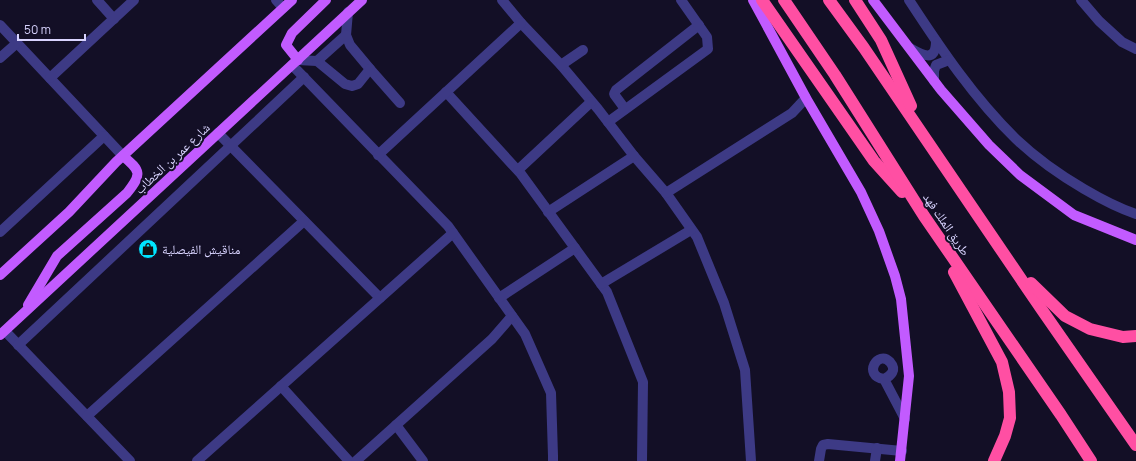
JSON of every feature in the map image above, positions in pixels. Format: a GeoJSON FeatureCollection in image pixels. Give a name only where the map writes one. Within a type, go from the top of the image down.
{"type":"FeatureCollection","features":[{"type":"Feature","properties":{"kind":"highway"},"geometry":{"type":"LineString","coordinates":[[762,0],[874,161],[924,216],[1002,362],[1009,392],[1010,418],[1005,436],[994,461]]}},
{"type":"Feature","properties":{"kind":"highway","name":"طريق الملك فهد"},"geometry":{"type":"LineString","coordinates":[[784,0],[835,75],[924,216],[1091,461]]}},
{"type":"Feature","properties":{"kind":"highway"},"geometry":{"type":"LineString","coordinates":[[829,0],[924,134],[1011,264],[1136,445]]}},
{"type":"Feature","properties":{"kind":"highway"},"geometry":{"type":"LineString","coordinates":[[855,0],[882,40],[924,134]]}},
{"type":"Feature","properties":{"kind":"highway"},"geometry":{"type":"LineString","coordinates":[[1011,264],[1065,316],[1090,329],[1122,337],[1136,336]]}},
{"type":"Feature","properties":{"kind":"main road"},"geometry":{"type":"LineString","coordinates":[[0,275],[69,212],[123,156],[292,0]]}},
{"type":"Feature","properties":{"kind":"main road"},"geometry":{"type":"LineString","coordinates":[[295,62],[286,46],[292,32],[326,0]]}},
{"type":"Feature","properties":{"kind":"main road","name":"شارع عمر بن الخطاب"},"geometry":{"type":"LineString","coordinates":[[2,333],[362,0]]}},
{"type":"Feature","properties":{"kind":"main road"},"geometry":{"type":"LineString","coordinates":[[753,0],[806,98],[861,192],[879,231],[896,276],[901,299],[909,376],[901,456]]}},
{"type":"Feature","properties":{"kind":"main road"},"geometry":{"type":"LineString","coordinates":[[873,0],[934,81],[990,145],[1020,175],[1074,215],[1136,240]]}},
{"type":"Feature","properties":{"kind":"main road"},"geometry":{"type":"LineString","coordinates":[[22,315],[57,256],[127,193],[136,182],[138,174],[135,166],[123,156]]}},
{"type":"Feature","properties":{"kind":"street"},"geometry":{"type":"LineString","coordinates":[[97,0],[114,19]]}},
{"type":"Feature","properties":{"kind":"street"},"geometry":{"type":"LineString","coordinates":[[50,78],[134,0]]}},
{"type":"Feature","properties":{"kind":"street"},"geometry":{"type":"LineString","coordinates":[[276,0],[283,8]]}},
{"type":"Feature","properties":{"kind":"street"},"geometry":{"type":"LineString","coordinates":[[608,122],[708,48],[707,37],[681,0]]}},
{"type":"Feature","properties":{"kind":"street"},"geometry":{"type":"LineString","coordinates":[[909,0],[949,60],[978,98],[1017,140],[1038,158],[1071,181],[1105,201],[1136,214]]}},
{"type":"Feature","properties":{"kind":"street"},"geometry":{"type":"LineString","coordinates":[[1081,0],[1099,21],[1122,42],[1136,49]]}},
{"type":"Feature","properties":{"kind":"street"},"geometry":{"type":"LineString","coordinates":[[508,2],[521,23],[561,65],[634,156],[666,193],[697,237],[724,303],[745,370],[751,461]]}},
{"type":"Feature","properties":{"kind":"street"},"geometry":{"type":"LineString","coordinates":[[348,12],[346,35],[350,45],[400,103]]}},
{"type":"Feature","properties":{"kind":"street"},"geometry":{"type":"LineString","coordinates":[[378,155],[521,23]]}},
{"type":"Feature","properties":{"kind":"street"},"geometry":{"type":"LineString","coordinates":[[0,25],[123,156]]}},
{"type":"Feature","properties":{"kind":"street"},"geometry":{"type":"LineString","coordinates":[[625,110],[614,94],[616,90],[698,25]]}},
{"type":"Feature","properties":{"kind":"street"},"geometry":{"type":"LineString","coordinates":[[346,35],[317,61],[295,62],[304,77],[448,226],[525,334],[551,393],[553,461]]}},
{"type":"Feature","properties":{"kind":"street"},"geometry":{"type":"LineString","coordinates":[[910,48],[924,56],[929,55],[934,53],[936,49],[936,41]]}},
{"type":"Feature","properties":{"kind":"street"},"geometry":{"type":"LineString","coordinates":[[0,58],[17,43]]}},
{"type":"Feature","properties":{"kind":"street"},"geometry":{"type":"LineString","coordinates":[[561,65],[583,50]]}},
{"type":"Feature","properties":{"kind":"street"},"geometry":{"type":"LineString","coordinates":[[934,81],[934,71],[936,65],[949,60]]}},
{"type":"Feature","properties":{"kind":"street"},"geometry":{"type":"LineString","coordinates":[[317,61],[345,84],[352,86],[358,84],[370,70]]}},
{"type":"Feature","properties":{"kind":"street"},"geometry":{"type":"LineString","coordinates":[[18,345],[304,77]]}},
{"type":"Feature","properties":{"kind":"street"},"geometry":{"type":"LineString","coordinates":[[446,92],[518,170],[607,292],[643,382],[642,461]]}},
{"type":"Feature","properties":{"kind":"street"},"geometry":{"type":"LineString","coordinates":[[666,193],[792,113],[806,98]]}},
{"type":"Feature","properties":{"kind":"street"},"geometry":{"type":"LineString","coordinates":[[518,170],[591,102]]}},
{"type":"Feature","properties":{"kind":"street"},"geometry":{"type":"LineString","coordinates":[[218,133],[380,298]]}},
{"type":"Feature","properties":{"kind":"street"},"geometry":{"type":"LineString","coordinates":[[0,232],[104,136]]}},
{"type":"Feature","properties":{"kind":"street"},"geometry":{"type":"LineString","coordinates":[[548,212],[634,156]]}},
{"type":"Feature","properties":{"kind":"street"},"geometry":{"type":"LineString","coordinates":[[87,416],[304,221]]}},
{"type":"Feature","properties":{"kind":"street"},"geometry":{"type":"LineString","coordinates":[[601,284],[691,230]]}},
{"type":"Feature","properties":{"kind":"street"},"geometry":{"type":"LineString","coordinates":[[197,461],[453,233]]}},
{"type":"Feature","properties":{"kind":"street"},"geometry":{"type":"LineString","coordinates":[[499,298],[575,248]]}},
{"type":"Feature","properties":{"kind":"street"},"geometry":{"type":"LineString","coordinates":[[356,461],[492,339],[512,316]]}},
{"type":"Feature","properties":{"kind":"street"},"geometry":{"type":"LineString","coordinates":[[2,333],[18,345],[130,461]]}},
{"type":"Feature","properties":{"kind":"street"},"geometry":{"type":"LineString","coordinates":[[884,379],[905,419]]}},
{"type":"Feature","properties":{"kind":"street"},"geometry":{"type":"LineString","coordinates":[[281,386],[349,461]]}},
{"type":"Feature","properties":{"kind":"street"},"geometry":{"type":"LineString","coordinates":[[396,425],[423,461]]}},
{"type":"Feature","properties":{"kind":"street"},"geometry":{"type":"LineString","coordinates":[[819,461],[823,445],[828,444],[877,448],[901,456]]}},
{"type":"Feature","properties":{"kind":"street"},"geometry":{"type":"LineString","coordinates":[[876,461],[877,448]]}},
{"type":"Feature","properties":{"kind":"place","name":"مناقيش الفيصلية"},"geometry":{"type":"Point","coordinates":[148,249]}}]}
